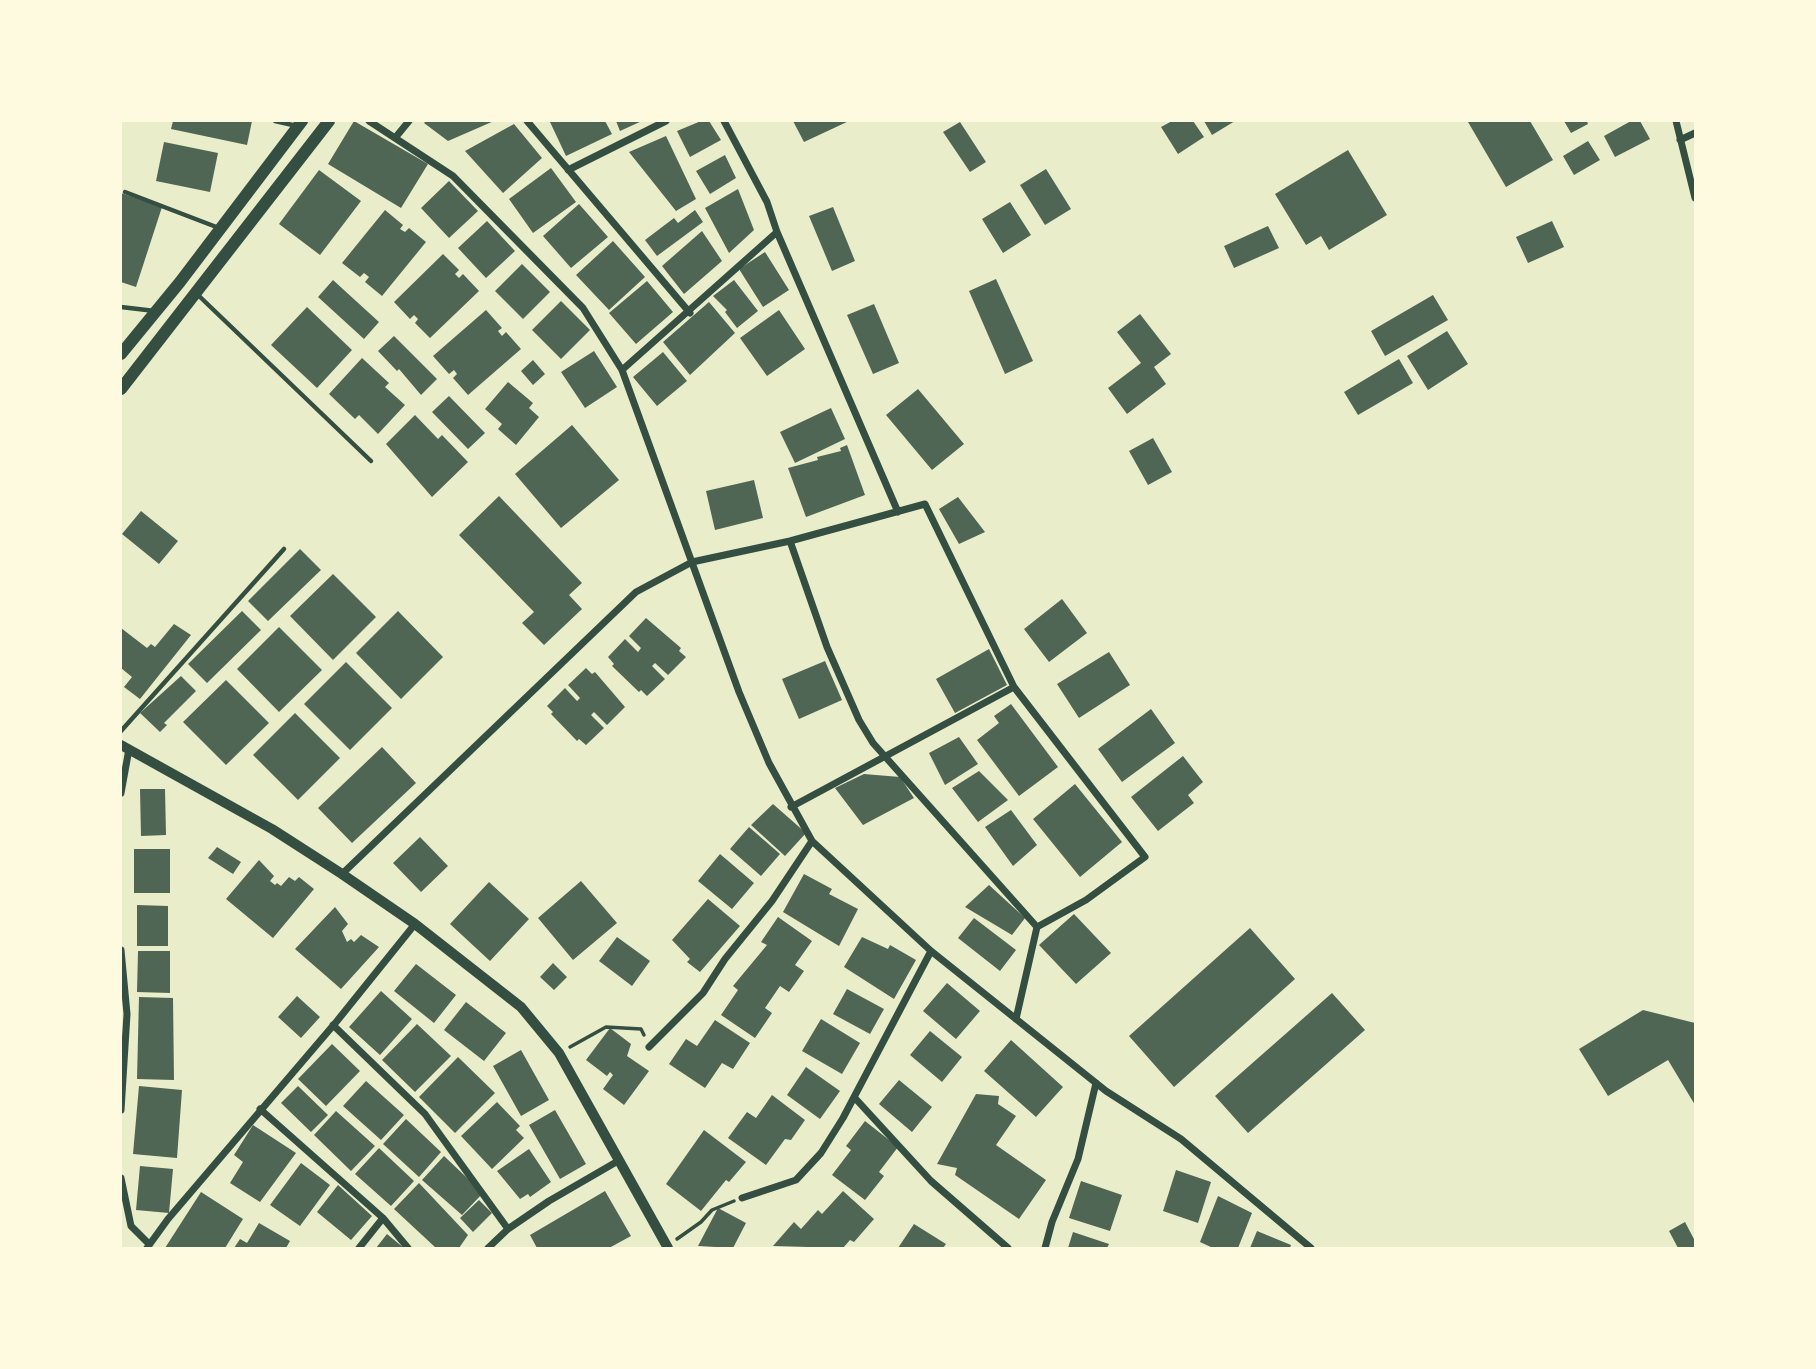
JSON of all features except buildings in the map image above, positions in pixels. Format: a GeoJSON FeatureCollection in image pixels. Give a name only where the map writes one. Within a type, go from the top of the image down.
{"type":"FeatureCollection","features":[{"type":"Feature","properties":{"kind":"main road"},"geometry":{"type":"LineString","coordinates":[[121,389],[330,121]]}},
{"type":"Feature","properties":{"kind":"main road"},"geometry":{"type":"LineString","coordinates":[[121,354],[300,123]]}},
{"type":"Feature","properties":{"kind":"street"},"geometry":{"type":"LineString","coordinates":[[369,121],[453,176],[583,308],[622,370],[738,692],[791,807],[812,841],[932,951],[1096,1083],[1181,1139],[1311,1248]]}},
{"type":"Feature","properties":{"kind":"street"},"geometry":{"type":"LineString","coordinates":[[395,138],[409,121]]}},
{"type":"Feature","properties":{"kind":"street"},"geometry":{"type":"LineString","coordinates":[[527,121],[690,313]]}},
{"type":"Feature","properties":{"kind":"street"},"geometry":{"type":"LineString","coordinates":[[568,170],[666,121]]}},
{"type":"Feature","properties":{"kind":"street"},"geometry":{"type":"LineString","coordinates":[[723,121],[767,202],[777,232],[898,512]]}},
{"type":"Feature","properties":{"kind":"street"},"geometry":{"type":"LineString","coordinates":[[1676,121],[1695,198]]}},
{"type":"Feature","properties":{"kind":"street"},"geometry":{"type":"LineString","coordinates":[[1680,140],[1695,133]]}},
{"type":"Feature","properties":{"kind":"street"},"geometry":{"type":"LineString","coordinates":[[622,370],[690,313],[777,232]]}},
{"type":"Feature","properties":{"kind":"street"},"geometry":{"type":"LineString","coordinates":[[342,874],[636,592],[692,562],[790,541],[925,504],[1014,687],[1145,857],[1086,900],[1037,926],[1016,1019]]}},
{"type":"Feature","properties":{"kind":"street"},"geometry":{"type":"LineString","coordinates":[[790,541],[827,647],[859,720],[885,759],[1037,926]]}},
{"type":"Feature","properties":{"kind":"street"},"geometry":{"type":"LineString","coordinates":[[791,807],[885,759],[1014,687]]}},
{"type":"Feature","properties":{"kind":"street"},"geometry":{"type":"LineString","coordinates":[[121,793],[125,747],[272,829],[342,874],[415,924],[522,1007],[559,1053],[667,1247]]}},
{"type":"Feature","properties":{"kind":"street"},"geometry":{"type":"LineString","coordinates":[[649,1047],[703,993],[725,959],[772,901],[812,841]]}},
{"type":"Feature","properties":{"kind":"street"},"geometry":{"type":"LineString","coordinates":[[121,1178],[131,1226],[148,1246],[415,924]]}},
{"type":"Feature","properties":{"kind":"street"},"geometry":{"type":"LineString","coordinates":[[121,950],[127,1014],[121,1110]]}},
{"type":"Feature","properties":{"kind":"street"},"geometry":{"type":"LineString","coordinates":[[742,1198],[796,1180],[821,1153],[932,951]]}},
{"type":"Feature","properties":{"kind":"street"},"geometry":{"type":"LineString","coordinates":[[333,1026],[425,1114],[508,1229]]}},
{"type":"Feature","properties":{"kind":"street"},"geometry":{"type":"LineString","coordinates":[[1045,1248],[1052,1222],[1078,1159],[1096,1083]]}},
{"type":"Feature","properties":{"kind":"street"},"geometry":{"type":"LineString","coordinates":[[854,1097],[931,1181],[1008,1248]]}},
{"type":"Feature","properties":{"kind":"street"},"geometry":{"type":"LineString","coordinates":[[260,1109],[383,1218],[408,1248]]}},
{"type":"Feature","properties":{"kind":"street"},"geometry":{"type":"LineString","coordinates":[[488,1248],[508,1229],[618,1161]]}},
{"type":"Feature","properties":{"kind":"street"},"geometry":{"type":"LineString","coordinates":[[359,1248],[383,1218]]}},
{"type":"Feature","properties":{"kind":"lane"},"geometry":{"type":"LineString","coordinates":[[275,121],[300,123]]}},
{"type":"Feature","properties":{"kind":"lane"},"geometry":{"type":"LineString","coordinates":[[125,192],[220,229]]}},
{"type":"Feature","properties":{"kind":"lane"},"geometry":{"type":"LineString","coordinates":[[197,294],[371,461]]}},
{"type":"Feature","properties":{"kind":"lane"},"geometry":{"type":"LineString","coordinates":[[121,307],[156,311]]}},
{"type":"Feature","properties":{"kind":"lane"},"geometry":{"type":"LineString","coordinates":[[121,731],[284,550]]}},
{"type":"Feature","properties":{"kind":"path"},"geometry":{"type":"LineString","coordinates":[[559,1053],[606,1027],[642,1029],[649,1047]]}},
{"type":"Feature","properties":{"kind":"path"},"geometry":{"type":"LineString","coordinates":[[667,1247],[701,1222],[712,1210],[742,1198]]}}]}
